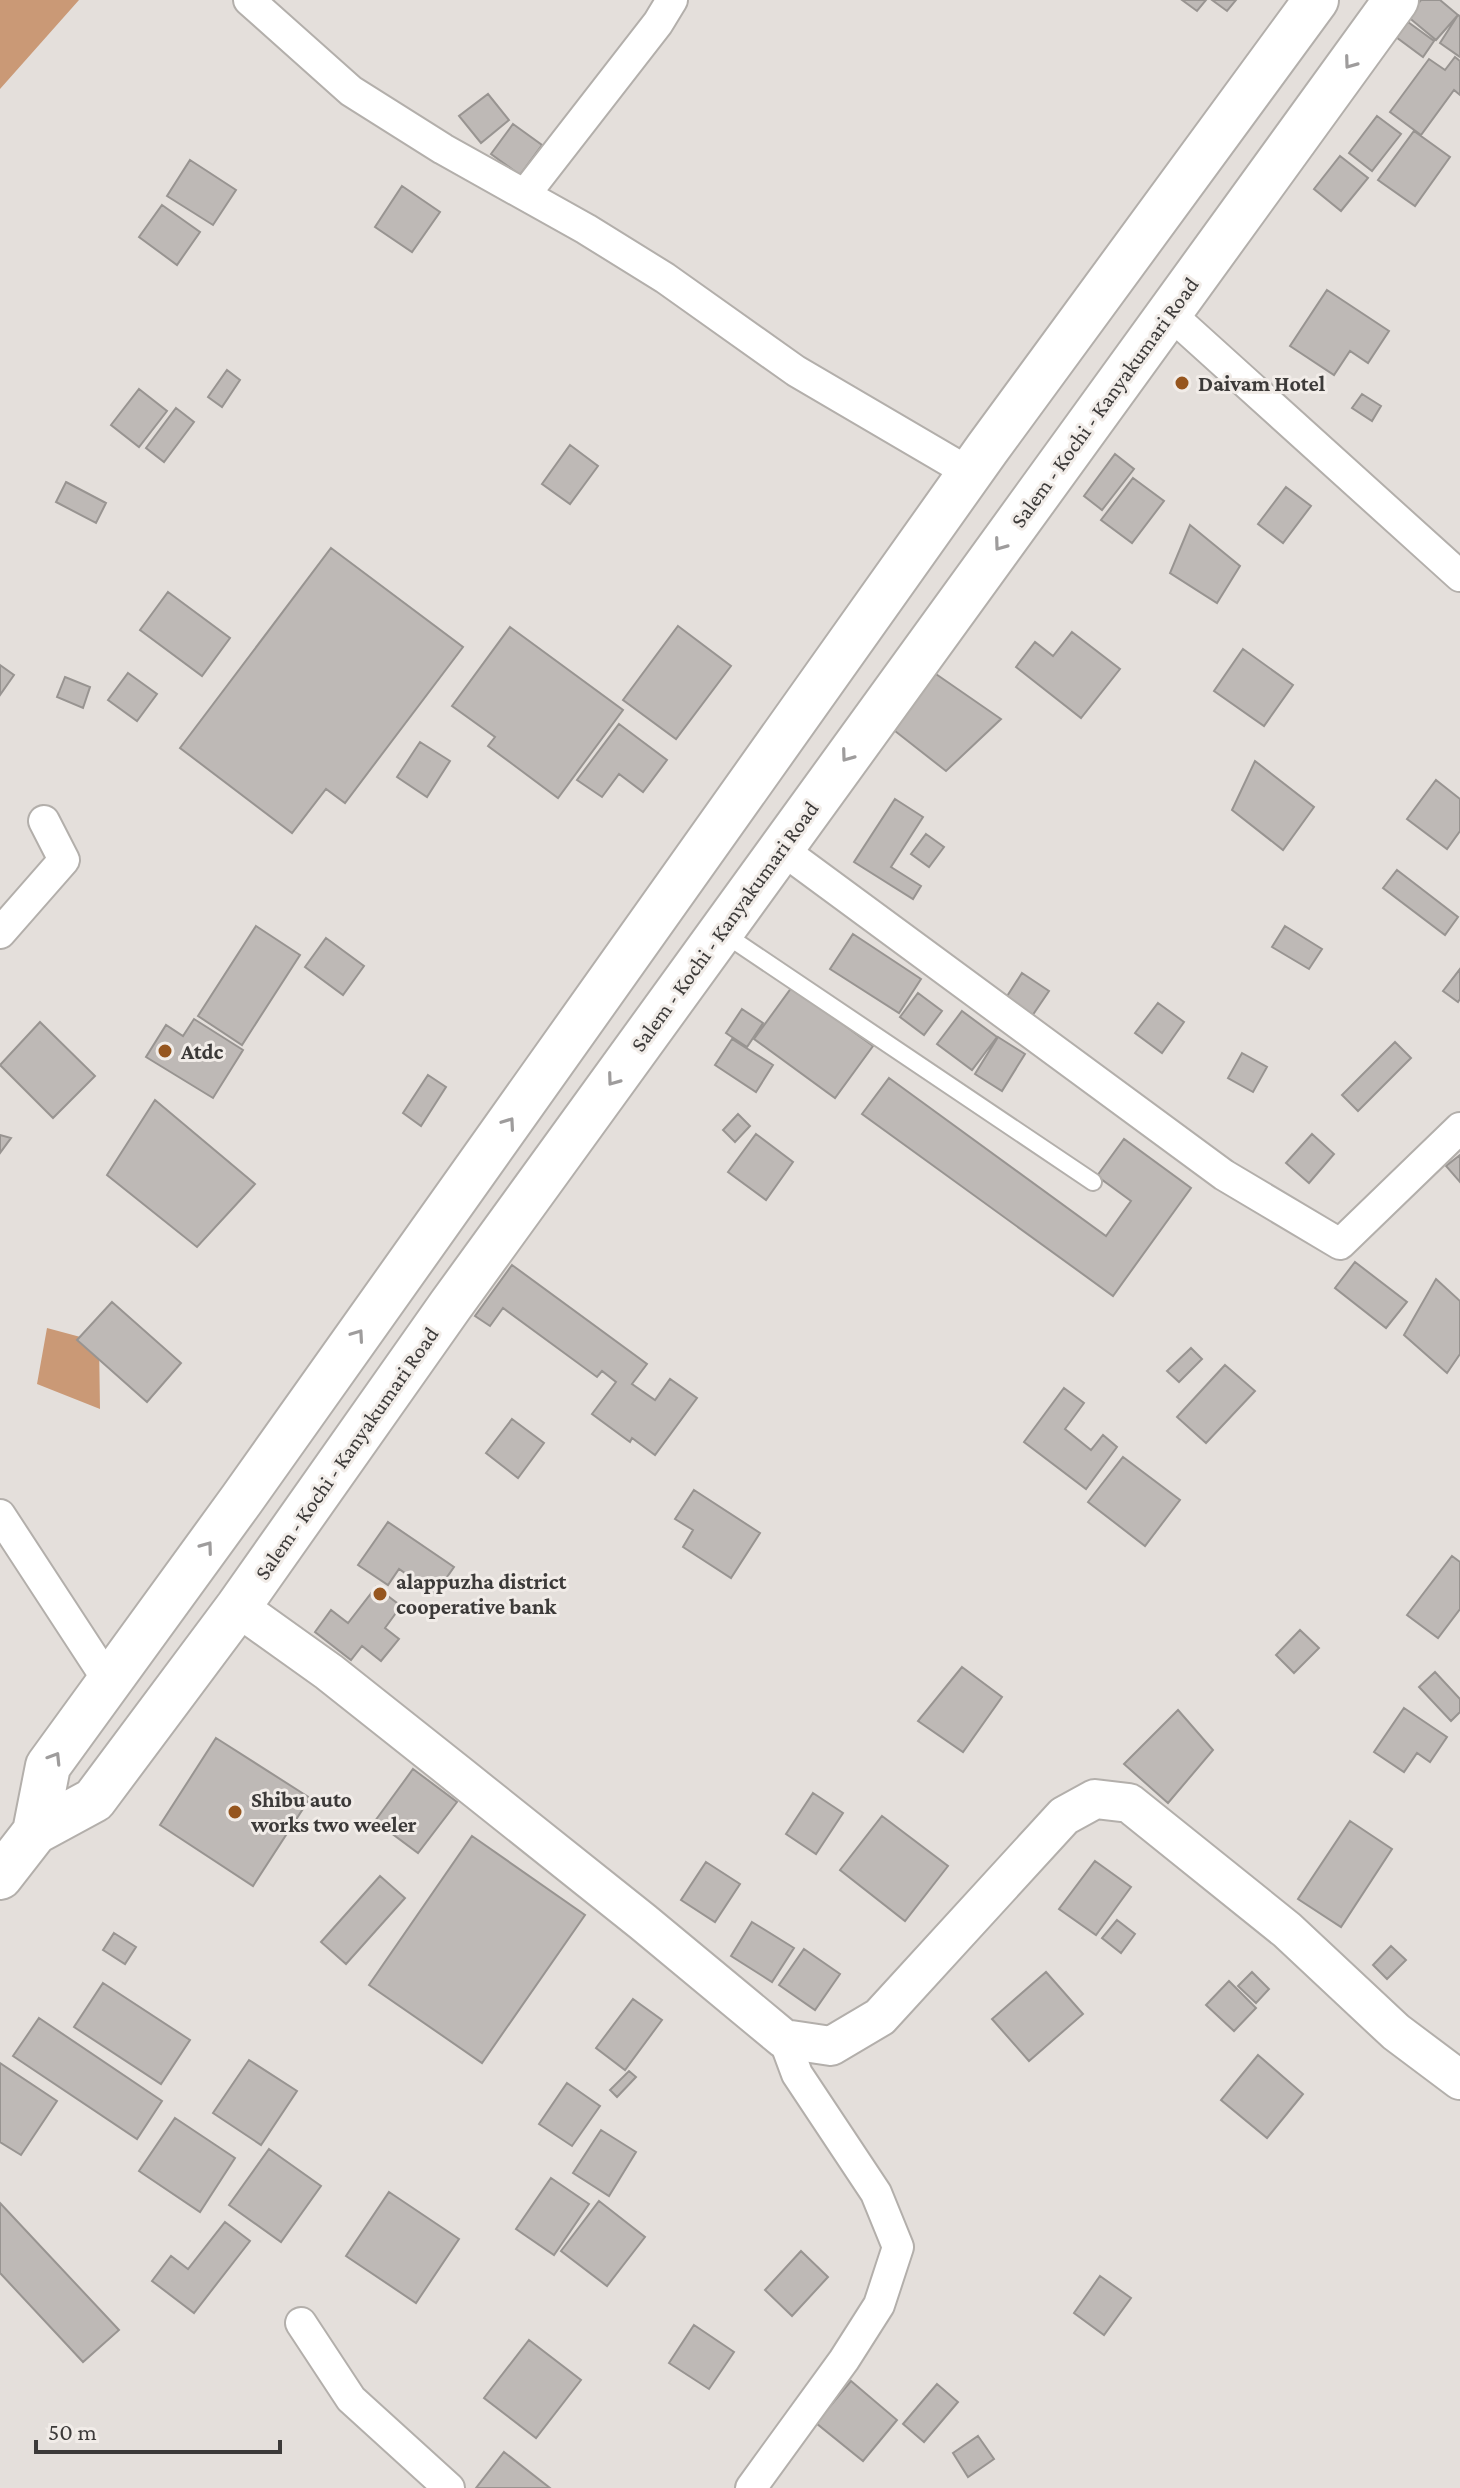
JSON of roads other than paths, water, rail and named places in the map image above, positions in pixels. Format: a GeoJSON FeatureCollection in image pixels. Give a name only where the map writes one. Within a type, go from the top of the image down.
{"type":"FeatureCollection","features":[{"type":"Feature","properties":{"kind":"highway","name":"Salem - Kochi - Kanyakumari Road"},"geometry":{"type":"LineString","coordinates":[[35,1832],[48,1766],[970,473],[1316,0]]}},
{"type":"Feature","properties":{"kind":"highway","name":"Salem - Kochi - Kanyakumari Road"},"geometry":{"type":"LineString","coordinates":[[0,1877],[35,1832],[94,1800],[238,1607],[459,1293],[1396,0]]}},
{"type":"Feature","properties":{"kind":"street"},"geometry":{"type":"LineString","coordinates":[[249,0],[351,91],[443,149],[526,193],[665,278],[796,371],[970,473]]}},
{"type":"Feature","properties":{"kind":"street"},"geometry":{"type":"LineString","coordinates":[[526,193],[658,23],[672,0]]}},
{"type":"Feature","properties":{"kind":"street"},"geometry":{"type":"LineString","coordinates":[[1169,313],[1460,576]]}},
{"type":"Feature","properties":{"kind":"street"},"geometry":{"type":"LineString","coordinates":[[0,933],[64,860],[44,821]]}},
{"type":"Feature","properties":{"kind":"street"},"geometry":{"type":"LineString","coordinates":[[780,848],[1224,1175],[1340,1244],[1460,1128]]}},
{"type":"Feature","properties":{"kind":"street"},"geometry":{"type":"LineString","coordinates":[[0,1515],[109,1682]]}},
{"type":"Feature","properties":{"kind":"street"},"geometry":{"type":"LineString","coordinates":[[238,1607],[329,1672],[643,1922],[790,2056],[876,2193],[898,2247],[879,2305],[844,2360],[751,2488]]}},
{"type":"Feature","properties":{"kind":"street"},"geometry":{"type":"LineString","coordinates":[[790,2056],[831,2046],[880,2017],[1064,1816],[1095,1799],[1129,1803],[1287,1930],[1396,2032],[1460,2080]]}},
{"type":"Feature","properties":{"kind":"street"},"geometry":{"type":"LineString","coordinates":[[301,2323],[351,2399],[449,2488]]}},
{"type":"Feature","properties":{"kind":"lane"},"geometry":{"type":"LineString","coordinates":[[720,931],[1093,1182]]}},
{"type":"Feature","properties":{"kind":"place","name":"Daivam Hotel"},"geometry":{"type":"Point","coordinates":[1182,383]}},
{"type":"Feature","properties":{"kind":"place","name":"Atdc"},"geometry":{"type":"Point","coordinates":[165,1051]}},
{"type":"Feature","properties":{"kind":"place","name":"alappuzha district cooperative bank"},"geometry":{"type":"Point","coordinates":[380,1594]}},
{"type":"Feature","properties":{"kind":"place","name":"Shibu auto works two weeler"},"geometry":{"type":"Point","coordinates":[235,1812]}}]}
